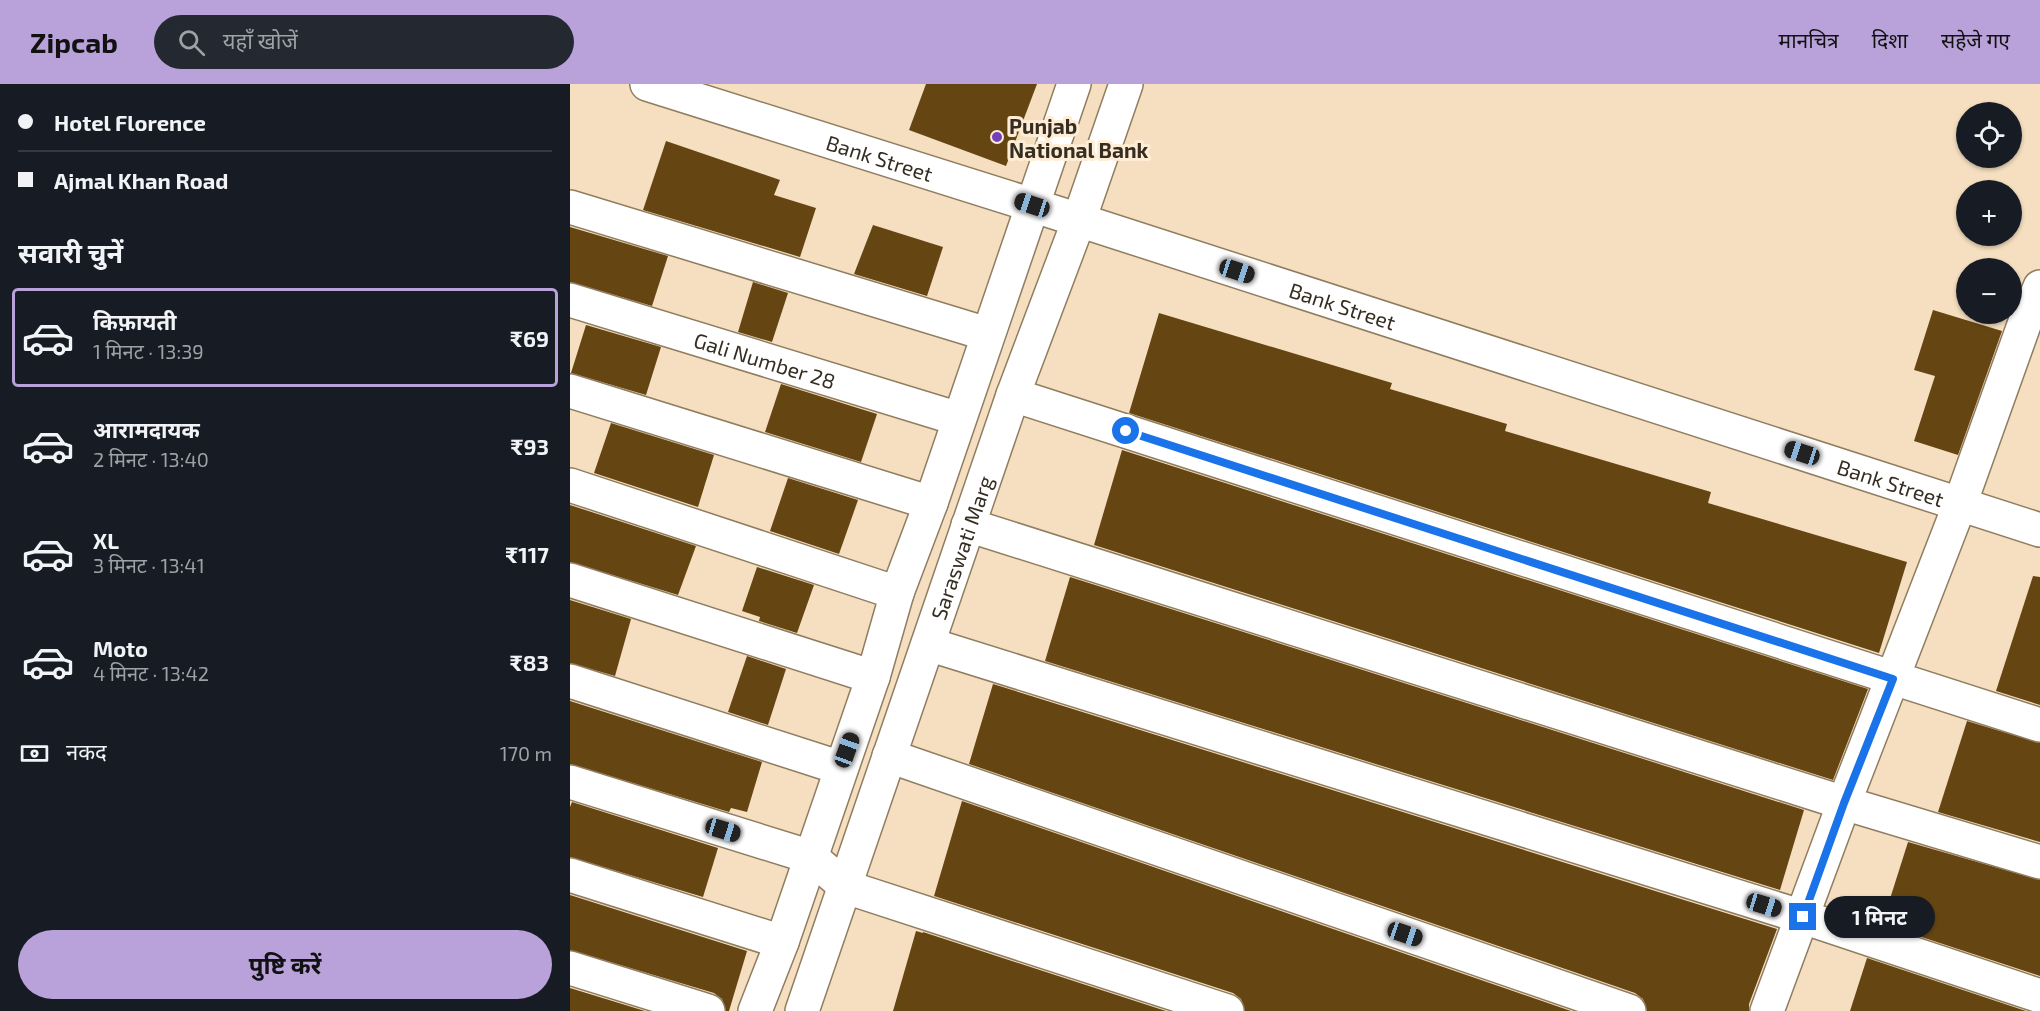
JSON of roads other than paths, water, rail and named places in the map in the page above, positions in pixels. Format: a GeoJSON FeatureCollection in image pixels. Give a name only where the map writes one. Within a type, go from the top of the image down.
{"type":"FeatureCollection","features":[{"type":"Feature","properties":{"kind":"street","name":"Bank Street"},"geometry":{"type":"LineString","coordinates":[[647,84],[1079,220],[2040,530]]}},
{"type":"Feature","properties":{"kind":"street","name":"Saraswati Marg"},"geometry":{"type":"LineString","coordinates":[[755,1011],[782,942],[873,677],[897,593],[931,503],[1074,84]]}},
{"type":"Feature","properties":{"kind":"street","name":"Saraswati Marg"},"geometry":{"type":"LineString","coordinates":[[802,1011],[1013,395],[1079,220],[1126,84]]}},
{"type":"Feature","properties":{"kind":"street"},"geometry":{"type":"LineString","coordinates":[[570,207],[987,334]]}},
{"type":"Feature","properties":{"kind":"street"},"geometry":{"type":"LineString","coordinates":[[1767,1011],[1844,803],[2032,325],[2040,287]]}},
{"type":"Feature","properties":{"kind":"street","name":"Gali Number 28"},"geometry":{"type":"LineString","coordinates":[[570,300],[959,419]]}},
{"type":"Feature","properties":{"kind":"street"},"geometry":{"type":"LineString","coordinates":[[570,391],[931,503]]}},
{"type":"Feature","properties":{"kind":"street"},"geometry":{"type":"LineString","coordinates":[[1013,395],[2040,725]]}},
{"type":"Feature","properties":{"kind":"street"},"geometry":{"type":"LineString","coordinates":[[570,484],[897,593]]}},
{"type":"Feature","properties":{"kind":"street"},"geometry":{"type":"LineString","coordinates":[[968,525],[1844,803],[2040,862]]}},
{"type":"Feature","properties":{"kind":"street"},"geometry":{"type":"LineString","coordinates":[[570,580],[873,677]]}},
{"type":"Feature","properties":{"kind":"street"},"geometry":{"type":"LineString","coordinates":[[928,645],[1803,917],[2040,996]]}},
{"type":"Feature","properties":{"kind":"street"},"geometry":{"type":"LineString","coordinates":[[570,681],[841,768]]}},
{"type":"Feature","properties":{"kind":"street"},"geometry":{"type":"LineString","coordinates":[[889,756],[1629,1011]]}},
{"type":"Feature","properties":{"kind":"street"},"geometry":{"type":"LineString","coordinates":[[570,783],[811,857],[846,887],[1227,1011]]}},
{"type":"Feature","properties":{"kind":"street"},"geometry":{"type":"LineString","coordinates":[[570,874],[782,942]]}},
{"type":"Feature","properties":{"kind":"street"},"geometry":{"type":"LineString","coordinates":[[570,968],[708,1011]]}},
{"type":"Feature","properties":{"kind":"place","name":"Punjab National Bank"},"geometry":{"type":"Point","coordinates":[997,137]}}]}
